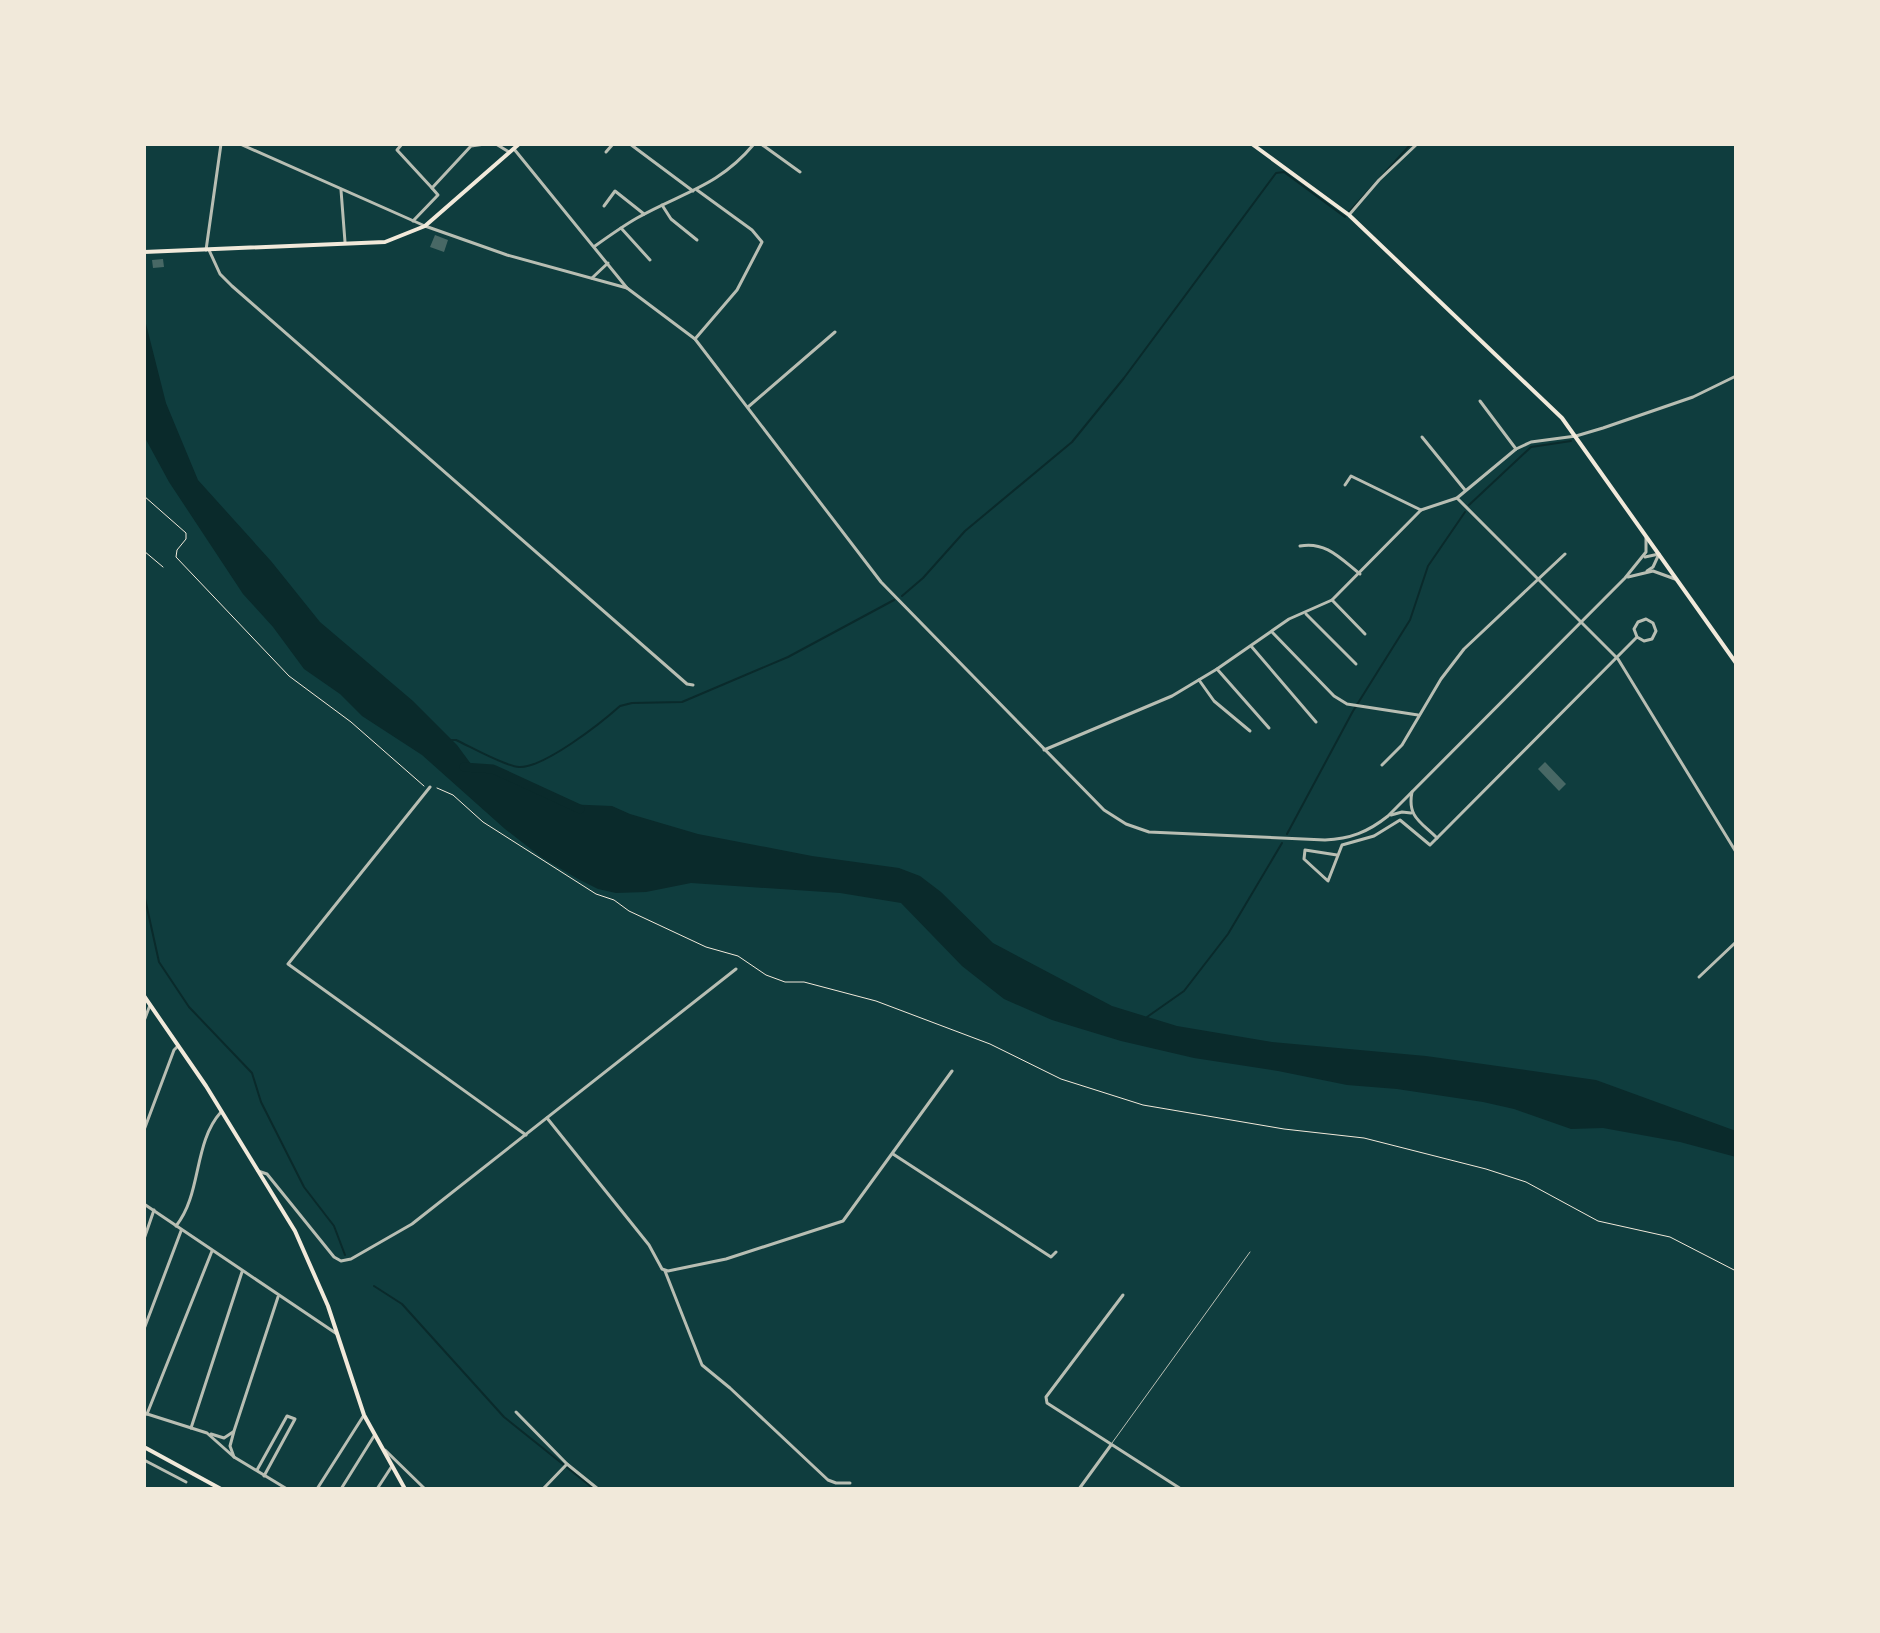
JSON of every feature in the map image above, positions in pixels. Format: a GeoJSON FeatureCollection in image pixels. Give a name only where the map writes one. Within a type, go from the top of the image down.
{"type":"FeatureCollection","features":[{"type":"Feature","properties":{"kind":"main road"},"geometry":{"type":"LineString","coordinates":[[144,252],[385,242],[425,226],[519,144]]}},
{"type":"Feature","properties":{"kind":"main road"},"geometry":{"type":"LineString","coordinates":[[1252,144],[1349,215],[1545,401],[1576,436],[1736,663]]}},
{"type":"Feature","properties":{"kind":"main road"},"geometry":{"type":"LineString","coordinates":[[144,996],[222,1111],[299,1239],[325,1297],[364,1415],[405,1489]]}},
{"type":"Feature","properties":{"kind":"main road"},"geometry":{"type":"LineString","coordinates":[[144,1447],[221,1489]]}},
{"type":"Feature","properties":{"kind":"street"},"geometry":{"type":"LineString","coordinates":[[221,144],[208,250],[220,274],[687,684],[693,685]]}},
{"type":"Feature","properties":{"kind":"street"},"geometry":{"type":"LineString","coordinates":[[240,144],[425,226],[507,255],[627,288]]}},
{"type":"Feature","properties":{"kind":"street"},"geometry":{"type":"LineString","coordinates":[[402,144],[397,150],[438,195],[413,221]]}},
{"type":"Feature","properties":{"kind":"street"},"geometry":{"type":"LineString","coordinates":[[432,188],[470,145],[485,144]]}},
{"type":"Feature","properties":{"kind":"street"},"geometry":{"type":"LineString","coordinates":[[496,144],[511,151],[595,246],[627,288],[695,339],[881,582],[1104,810],[1126,824],[1149,832],[1345,839],[1370,830],[1388,816],[1625,578],[1646,552],[1645,534]]}},
{"type":"Feature","properties":{"kind":"street"},"geometry":{"type":"LineString","coordinates":[[606,152],[613,144]]}},
{"type":"Feature","properties":{"kind":"street"},"geometry":{"type":"LineString","coordinates":[[630,144],[752,230],[762,242],[737,290],[695,339]]}},
{"type":"Feature","properties":{"kind":"street"},"geometry":{"type":"LineString","coordinates":[[595,246],[644,214],[728,172],[754,144]]}},
{"type":"Feature","properties":{"kind":"street"},"geometry":{"type":"LineString","coordinates":[[761,144],[800,172]]}},
{"type":"Feature","properties":{"kind":"street"},"geometry":{"type":"LineString","coordinates":[[1349,215],[1379,180],[1417,144]]}},
{"type":"Feature","properties":{"kind":"street"},"geometry":{"type":"LineString","coordinates":[[341,190],[346,245]]}},
{"type":"Feature","properties":{"kind":"street"},"geometry":{"type":"LineString","coordinates":[[604,206],[615,191],[644,214]]}},
{"type":"Feature","properties":{"kind":"street"},"geometry":{"type":"LineString","coordinates":[[662,205],[671,219],[697,240]]}},
{"type":"Feature","properties":{"kind":"street"},"geometry":{"type":"LineString","coordinates":[[621,228],[650,260]]}},
{"type":"Feature","properties":{"kind":"street"},"geometry":{"type":"LineString","coordinates":[[592,278],[608,263]]}},
{"type":"Feature","properties":{"kind":"street"},"geometry":{"type":"LineString","coordinates":[[748,407],[835,332]]}},
{"type":"Feature","properties":{"kind":"street"},"geometry":{"type":"LineString","coordinates":[[1044,750],[1149,707],[1217,669],[1289,619],[1332,600],[1421,510],[1457,498],[1516,449],[1531,442],[1576,436],[1693,397],[1736,376]]}},
{"type":"Feature","properties":{"kind":"street"},"geometry":{"type":"LineString","coordinates":[[1480,401],[1516,449]]}},
{"type":"Feature","properties":{"kind":"street"},"geometry":{"type":"LineString","coordinates":[[1422,437],[1465,490]]}},
{"type":"Feature","properties":{"kind":"street"},"geometry":{"type":"LineString","coordinates":[[1345,485],[1351,476],[1421,510]]}},
{"type":"Feature","properties":{"kind":"street"},"geometry":{"type":"LineString","coordinates":[[1457,498],[1618,659],[1736,852]]}},
{"type":"Feature","properties":{"kind":"street"},"geometry":{"type":"LineString","coordinates":[[1300,546],[1312,543],[1325,546],[1360,574]]}},
{"type":"Feature","properties":{"kind":"street"},"geometry":{"type":"LineString","coordinates":[[1382,765],[1402,745],[1464,649],[1565,554]]}},
{"type":"Feature","properties":{"kind":"street"},"geometry":{"type":"LineString","coordinates":[[1640,561],[1659,554]]}},
{"type":"Feature","properties":{"kind":"street"},"geometry":{"type":"LineString","coordinates":[[1644,573],[1653,567],[1659,554]]}},
{"type":"Feature","properties":{"kind":"street"},"geometry":{"type":"LineString","coordinates":[[1625,578],[1644,573],[1662,573],[1679,581]]}},
{"type":"Feature","properties":{"kind":"street"},"geometry":{"type":"LineString","coordinates":[[1332,600],[1365,634]]}},
{"type":"Feature","properties":{"kind":"street"},"geometry":{"type":"LineString","coordinates":[[1306,614],[1356,664]]}},
{"type":"Feature","properties":{"kind":"street"},"geometry":{"type":"LineString","coordinates":[[1646,619],[1653,623],[1656,631],[1652,639],[1644,641],[1637,637],[1634,629],[1638,622],[1646,619]]}},
{"type":"Feature","properties":{"kind":"street"},"geometry":{"type":"LineString","coordinates":[[1272,632],[1334,696],[1353,705],[1419,716]]}},
{"type":"Feature","properties":{"kind":"street"},"geometry":{"type":"LineString","coordinates":[[1337,855],[1305,850],[1304,859],[1328,881],[1342,845],[1374,836],[1400,820],[1430,845],[1637,637]]}},
{"type":"Feature","properties":{"kind":"street"},"geometry":{"type":"LineString","coordinates":[[1250,645],[1316,722]]}},
{"type":"Feature","properties":{"kind":"street"},"geometry":{"type":"LineString","coordinates":[[1217,669],[1269,728]]}},
{"type":"Feature","properties":{"kind":"street"},"geometry":{"type":"LineString","coordinates":[[1199,680],[1214,701],[1250,731]]}},
{"type":"Feature","properties":{"kind":"street"},"geometry":{"type":"LineString","coordinates":[[430,787],[288,964],[526,1135]]}},
{"type":"Feature","properties":{"kind":"street"},"geometry":{"type":"LineString","coordinates":[[1412,792],[1412,813],[1437,838]]}},
{"type":"Feature","properties":{"kind":"street"},"geometry":{"type":"LineString","coordinates":[[1388,816],[1412,813]]}},
{"type":"Feature","properties":{"kind":"street"},"geometry":{"type":"LineString","coordinates":[[1699,977],[1736,942]]}},
{"type":"Feature","properties":{"kind":"street"},"geometry":{"type":"LineString","coordinates":[[258,1171],[267,1174],[334,1257],[344,1261],[357,1256],[412,1224],[736,969]]}},
{"type":"Feature","properties":{"kind":"street"},"geometry":{"type":"LineString","coordinates":[[144,1021],[150,1005]]}},
{"type":"Feature","properties":{"kind":"street"},"geometry":{"type":"LineString","coordinates":[[144,1130],[178,1046]]}},
{"type":"Feature","properties":{"kind":"street"},"geometry":{"type":"LineString","coordinates":[[665,1271],[726,1259],[843,1221],[952,1071]]}},
{"type":"Feature","properties":{"kind":"street"},"geometry":{"type":"LineString","coordinates":[[144,1103],[153,1106]]}},
{"type":"Feature","properties":{"kind":"street"},"geometry":{"type":"LineString","coordinates":[[176,1226],[186,1210],[208,1135],[222,1111]]}},
{"type":"Feature","properties":{"kind":"street"},"geometry":{"type":"LineString","coordinates":[[547,1118],[649,1245],[665,1271],[702,1365],[828,1480],[850,1483]]}},
{"type":"Feature","properties":{"kind":"street"},"geometry":{"type":"LineString","coordinates":[[893,1154],[1051,1257],[1056,1252]]}},
{"type":"Feature","properties":{"kind":"street"},"geometry":{"type":"LineString","coordinates":[[144,1204],[337,1334]]}},
{"type":"Feature","properties":{"kind":"street"},"geometry":{"type":"LineString","coordinates":[[144,1239],[154,1210]]}},
{"type":"Feature","properties":{"kind":"street"},"geometry":{"type":"LineString","coordinates":[[144,1329],[182,1230]]}},
{"type":"Feature","properties":{"kind":"street"},"geometry":{"type":"LineString","coordinates":[[212,1251],[146,1413],[224,1438],[234,1431]]}},
{"type":"Feature","properties":{"kind":"street"},"geometry":{"type":"LineString","coordinates":[[191,1428],[242,1271]]}},
{"type":"Feature","properties":{"kind":"street"},"geometry":{"type":"LineString","coordinates":[[234,1457],[230,1446],[234,1431],[278,1295]]}},
{"type":"Feature","properties":{"kind":"street"},"geometry":{"type":"LineString","coordinates":[[1123,1295],[1046,1397],[1047,1403],[1181,1489]]}},
{"type":"Feature","properties":{"kind":"street"},"geometry":{"type":"LineString","coordinates":[[516,1412],[566,1465],[598,1489]]}},
{"type":"Feature","properties":{"kind":"street"},"geometry":{"type":"LineString","coordinates":[[317,1489],[364,1415]]}},
{"type":"Feature","properties":{"kind":"street"},"geometry":{"type":"LineString","coordinates":[[256,1471],[287,1416],[295,1419],[264,1476]]}},
{"type":"Feature","properties":{"kind":"street"},"geometry":{"type":"LineString","coordinates":[[207,1433],[234,1457],[287,1489]]}},
{"type":"Feature","properties":{"kind":"street"},"geometry":{"type":"LineString","coordinates":[[341,1489],[374,1436]]}},
{"type":"Feature","properties":{"kind":"street"},"geometry":{"type":"LineString","coordinates":[[1079,1489],[1111,1445]]}},
{"type":"Feature","properties":{"kind":"street"},"geometry":{"type":"LineString","coordinates":[[381,1449],[393,1456],[425,1489]]}},
{"type":"Feature","properties":{"kind":"street"},"geometry":{"type":"LineString","coordinates":[[144,1460],[186,1482]]}},
{"type":"Feature","properties":{"kind":"street"},"geometry":{"type":"LineString","coordinates":[[543,1489],[566,1465]]}},
{"type":"Feature","properties":{"kind":"street"},"geometry":{"type":"LineString","coordinates":[[377,1489],[392,1466]]}},
{"type":"Feature","properties":{"kind":"lane"},"geometry":{"type":"LineString","coordinates":[[1111,1445],[1250,1252]]}},
{"type":"Feature","properties":{"kind":"path"},"geometry":{"type":"LineString","coordinates":[[144,496],[186,533],[176,557],[289,676],[351,722],[412,778],[453,795],[483,822],[596,894],[614,900],[629,911],[706,947],[738,956],[766,975],[785,982],[804,982],[876,1001],[990,1044],[1061,1079],[1143,1105],[1284,1129],[1364,1138],[1486,1169],[1526,1182],[1598,1221],[1670,1237],[1736,1271]]}},
{"type":"Feature","properties":{"kind":"path"},"geometry":{"type":"LineString","coordinates":[[144,551],[163,567]]}},
{"type":"Feature","properties":{"kind":"water"},"geometry":{"type":"Polygon","coordinates":[[[144,316],[166,403],[198,480],[271,561],[320,622],[413,701],[457,745],[474,768],[493,769],[564,804],[612,806],[698,834],[812,856],[899,868],[920,876],[941,892],[993,943],[1112,1006],[1177,1026],[1272,1042],[1426,1056],[1596,1080],[1736,1131],[1736,1157],[1680,1142],[1603,1128],[1571,1129],[1514,1109],[1483,1102],[1347,1085],[1194,1058],[1121,1041],[1052,1020],[1004,999],[962,966],[901,903],[840,893],[691,883],[646,892],[616,893],[598,889],[578,879],[541,857],[422,755],[362,716],[340,694],[304,669],[273,627],[243,594],[169,482],[144,436],[144,316]]]}},
{"type":"Feature","properties":{"kind":"building"},"geometry":{"type":"Polygon","coordinates":[[[435,235],[448,240],[444,252],[430,247],[435,235]]]}},
{"type":"Feature","properties":{"kind":"building"},"geometry":{"type":"Polygon","coordinates":[[[163,259],[164,267],[153,268],[152,260],[163,259]]]}},
{"type":"Feature","properties":{"kind":"building"},"geometry":{"type":"Polygon","coordinates":[[[1545,762],[1566,784],[1559,791],[1538,769],[1545,762]]]}},
{"type":"Feature","properties":{"kind":"waterway"},"geometry":{"type":"LineString","coordinates":[[1349,212],[1411,144]]}},
{"type":"Feature","properties":{"kind":"waterway"},"geometry":{"type":"LineString","coordinates":[[902,596],[923,578],[965,531],[1072,442],[1124,378],[1276,173],[1284,172],[1345,217]]}},
{"type":"Feature","properties":{"kind":"waterway"},"geometry":{"type":"LineString","coordinates":[[1469,505],[1531,447],[1571,441]]}},
{"type":"Feature","properties":{"kind":"waterway"},"geometry":{"type":"LineString","coordinates":[[1287,834],[1353,711],[1410,620],[1428,566],[1465,512]]}},
{"type":"Feature","properties":{"kind":"waterway"},"geometry":{"type":"LineString","coordinates":[[451,740],[513,766],[530,765],[557,753],[620,706],[682,702],[788,657],[894,600]]}},
{"type":"Feature","properties":{"kind":"waterway"},"geometry":{"type":"LineString","coordinates":[[464,767],[493,769],[580,809]]}},
{"type":"Feature","properties":{"kind":"waterway"},"geometry":{"type":"LineString","coordinates":[[1147,1017],[1184,991],[1228,934],[1282,843]]}},
{"type":"Feature","properties":{"kind":"waterway"},"geometry":{"type":"LineString","coordinates":[[144,894],[159,962],[189,1007],[252,1073],[261,1102],[304,1187],[334,1226],[345,1255]]}},
{"type":"Feature","properties":{"kind":"waterway"},"geometry":{"type":"LineString","coordinates":[[374,1286],[402,1304],[504,1417],[594,1489]]}}]}
